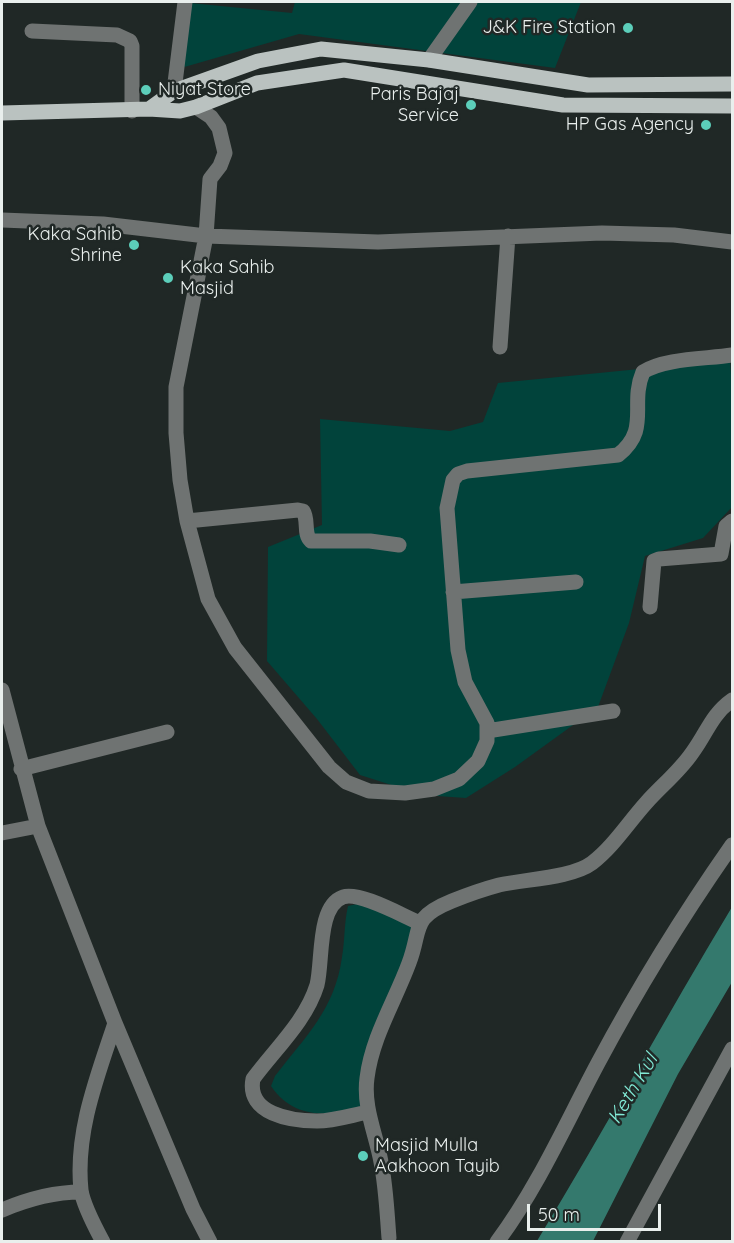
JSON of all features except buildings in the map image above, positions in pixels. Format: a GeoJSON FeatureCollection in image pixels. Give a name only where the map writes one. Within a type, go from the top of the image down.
{"type":"FeatureCollection","features":[{"type":"Feature","properties":{"kind":"main road"},"geometry":{"type":"LineString","coordinates":[[149,109],[174,92],[258,61],[321,49],[429,60],[588,85],[732,84]]}},
{"type":"Feature","properties":{"kind":"main road"},"geometry":{"type":"LineString","coordinates":[[2,113],[149,109],[180,111],[257,83],[345,70],[563,105],[732,106]]}},
{"type":"Feature","properties":{"kind":"street"},"geometry":{"type":"LineString","coordinates":[[174,92],[185,2]]}},
{"type":"Feature","properties":{"kind":"street"},"geometry":{"type":"LineString","coordinates":[[429,60],[470,2]]}},
{"type":"Feature","properties":{"kind":"street"},"geometry":{"type":"LineString","coordinates":[[32,31],[117,35],[130,40],[132,46],[132,111]]}},
{"type":"Feature","properties":{"kind":"street"},"geometry":{"type":"LineString","coordinates":[[196,107],[210,117],[219,128],[225,153],[220,166],[210,180],[206,236],[176,387],[177,445],[187,521],[208,599],[235,648],[329,767],[346,782],[369,791],[405,793],[434,789],[459,779],[478,761],[487,741],[487,723],[465,682],[458,650],[447,508],[450,489],[458,474],[489,468],[618,455],[629,447],[635,436],[638,421],[637,392],[643,372],[651,366],[732,355]]}},
{"type":"Feature","properties":{"kind":"street"},"geometry":{"type":"LineString","coordinates":[[2,220],[103,224],[206,236],[378,242],[602,233],[674,236],[732,242]]}},
{"type":"Feature","properties":{"kind":"street"},"geometry":{"type":"LineString","coordinates":[[500,347],[508,236]]}},
{"type":"Feature","properties":{"kind":"street"},"geometry":{"type":"LineString","coordinates":[[187,521],[298,510],[303,511],[305,515],[307,536],[312,542],[370,541],[399,545]]}},
{"type":"Feature","properties":{"kind":"street"},"geometry":{"type":"LineString","coordinates":[[650,607],[654,561],[721,554],[726,526],[732,522]]}},
{"type":"Feature","properties":{"kind":"street"},"geometry":{"type":"LineString","coordinates":[[453,592],[576,582]]}},
{"type":"Feature","properties":{"kind":"street"},"geometry":{"type":"LineString","coordinates":[[2,690],[8,743],[21,769],[38,826],[115,1023],[210,1242]]}},
{"type":"Feature","properties":{"kind":"street"},"geometry":{"type":"LineString","coordinates":[[388,1238],[384,1174],[377,1139],[368,1112],[367,1079],[373,1049],[410,960],[420,923],[434,909],[462,897],[500,885],[570,872],[588,866],[601,856],[647,802],[677,772],[694,751],[720,709],[732,700]]}},
{"type":"Feature","properties":{"kind":"street"},"geometry":{"type":"LineString","coordinates":[[487,730],[613,711]]}},
{"type":"Feature","properties":{"kind":"street"},"geometry":{"type":"LineString","coordinates":[[21,769],[167,732]]}},
{"type":"Feature","properties":{"kind":"street"},"geometry":{"type":"LineString","coordinates":[[2,833],[38,826]]}},
{"type":"Feature","properties":{"kind":"street"},"geometry":{"type":"LineString","coordinates":[[497,1242],[513,1220],[554,1148],[599,1061],[658,957],[732,845]]}},
{"type":"Feature","properties":{"kind":"street"},"geometry":{"type":"LineString","coordinates":[[368,1112],[319,1121],[280,1116],[265,1109],[254,1100],[251,1090],[253,1079],[307,1008],[316,985],[327,912],[335,900],[346,896],[358,897],[420,923]]}},
{"type":"Feature","properties":{"kind":"street"},"geometry":{"type":"LineString","coordinates":[[102,1242],[81,1192],[81,1148],[92,1090],[115,1023]]}},
{"type":"Feature","properties":{"kind":"street"},"geometry":{"type":"LineString","coordinates":[[627,1242],[732,1049]]}},
{"type":"Feature","properties":{"kind":"street"},"geometry":{"type":"LineString","coordinates":[[2,1210],[41,1196],[61,1192],[81,1192]]}},
{"type":"Feature","properties":{"kind":"shaded area"},"geometry":{"type":"Polygon","coordinates":[[[295,2],[581,2],[555,68],[299,34],[174,70],[190,3],[292,13],[295,2]]]}},
{"type":"Feature","properties":{"kind":"shaded area"},"geometry":{"type":"Polygon","coordinates":[[[730,360],[732,507],[703,538],[645,556],[629,623],[598,707],[515,767],[466,798],[423,795],[360,775],[317,719],[267,661],[268,547],[322,525],[320,419],[450,431],[483,422],[498,383],[730,360]]]}},
{"type":"Feature","properties":{"kind":"shaded area"},"geometry":{"type":"Polygon","coordinates":[[[357,904],[416,925],[363,1110],[312,1113],[290,1105],[271,1086],[275,1076],[318,1021],[326,1007],[338,975],[348,906],[357,904]]]}},
{"type":"Feature","properties":{"kind":"water","name":"Keth Kul"},"geometry":{"type":"Polygon","coordinates":[[[732,907],[732,982],[678,1074],[593,1241],[537,1241],[586,1158],[732,907]]]}},
{"type":"Feature","properties":{"kind":"place","name":"J&K Fire Station"},"geometry":{"type":"Point","coordinates":[628,28]}},
{"type":"Feature","properties":{"kind":"place","name":"Niyat Store"},"geometry":{"type":"Point","coordinates":[146,90]}},
{"type":"Feature","properties":{"kind":"place","name":"Paris Bajaj Service"},"geometry":{"type":"Point","coordinates":[471,105]}},
{"type":"Feature","properties":{"kind":"place","name":"HP Gas Agency"},"geometry":{"type":"Point","coordinates":[706,125]}},
{"type":"Feature","properties":{"kind":"place","name":"Kaka Sahib Shrine"},"geometry":{"type":"Point","coordinates":[134,245]}},
{"type":"Feature","properties":{"kind":"place","name":"Kaka Sahib Masjid"},"geometry":{"type":"Point","coordinates":[168,278]}},
{"type":"Feature","properties":{"kind":"place","name":"Masjid Mulla Aakhoon Tayib"},"geometry":{"type":"Point","coordinates":[363,1156]}}]}
